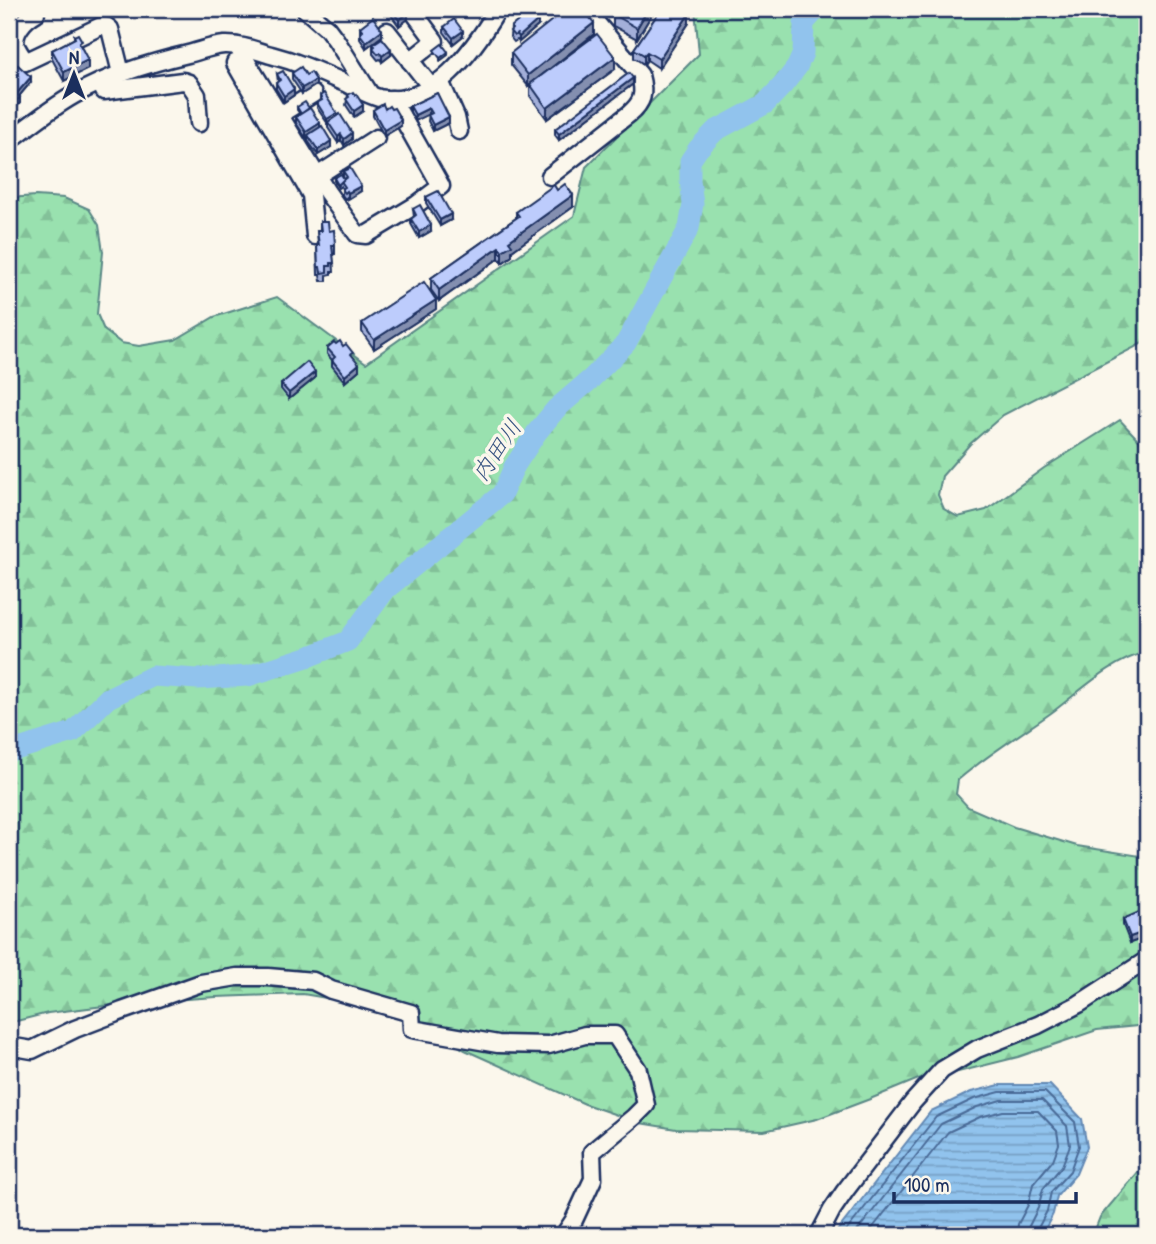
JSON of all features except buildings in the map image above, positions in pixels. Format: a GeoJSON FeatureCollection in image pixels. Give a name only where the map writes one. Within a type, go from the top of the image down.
{"type":"FeatureCollection","features":[{"type":"Feature","properties":{"kind":"street"},"geometry":{"type":"LineString","coordinates":[[305,9],[327,28],[370,94]]}},
{"type":"Feature","properties":{"kind":"street"},"geometry":{"type":"LineString","coordinates":[[9,141],[72,96],[121,73],[168,58],[231,46],[299,62],[378,97],[397,100],[414,96],[436,84],[472,49],[498,9]]}},
{"type":"Feature","properties":{"kind":"street"},"geometry":{"type":"LineString","coordinates":[[550,176],[639,106],[642,98],[640,75],[585,9]]}},
{"type":"Feature","properties":{"kind":"street"},"geometry":{"type":"LineString","coordinates":[[36,13],[20,27],[16,36],[16,47],[26,62],[106,26],[110,29],[121,73]]}},
{"type":"Feature","properties":{"kind":"street"},"geometry":{"type":"LineString","coordinates":[[410,61],[435,41],[415,14]]}},
{"type":"Feature","properties":{"kind":"street"},"geometry":{"type":"LineString","coordinates":[[387,31],[410,61],[436,84],[456,117],[458,131]]}},
{"type":"Feature","properties":{"kind":"street"},"geometry":{"type":"LineString","coordinates":[[231,46],[357,234],[366,235],[416,205],[441,186],[392,99]]}},
{"type":"Feature","properties":{"kind":"street"},"geometry":{"type":"LineString","coordinates":[[231,46],[311,195],[315,236]]}},
{"type":"Feature","properties":{"kind":"street"},"geometry":{"type":"LineString","coordinates":[[100,82],[104,91],[183,81],[190,83],[197,95],[199,123]]}},
{"type":"Feature","properties":{"kind":"street"},"geometry":{"type":"LineString","coordinates":[[279,115],[313,94]]}},
{"type":"Feature","properties":{"kind":"street"},"geometry":{"type":"LineString","coordinates":[[317,176],[376,138]]}},
{"type":"Feature","properties":{"kind":"street"},"geometry":{"type":"LineString","coordinates":[[819,1235],[845,1191],[913,1102],[942,1070],[977,1049],[1038,1025],[1079,1004],[1147,960]]}},
{"type":"Feature","properties":{"kind":"street"},"geometry":{"type":"LineString","coordinates":[[9,1046],[32,1050],[75,1029],[122,1011],[201,983],[237,977],[313,981],[331,990],[411,1013],[412,1029],[498,1044],[549,1045],[585,1035],[615,1035],[638,1070],[646,1105],[593,1152],[593,1179],[564,1235]]}},
{"type":"Feature","properties":{"kind":"green space"},"geometry":{"type":"Polygon","coordinates":[[[695,9],[1147,9],[1147,341],[1003,415],[970,444],[942,476],[938,495],[944,509],[958,517],[986,510],[1044,468],[1120,420],[1147,449],[1147,652],[1108,669],[980,762],[958,780],[956,794],[968,807],[1014,827],[1077,846],[1147,857],[1147,1025],[1097,1030],[1018,1057],[954,1073],[933,1073],[817,1119],[764,1131],[676,1129],[640,1123],[585,1104],[465,1050],[411,1018],[367,1005],[303,994],[128,1003],[48,1013],[9,1023],[9,198],[64,198],[89,209],[99,225],[103,252],[97,314],[104,330],[121,343],[139,346],[175,340],[214,317],[277,297],[366,363],[574,216],[586,167],[699,54],[695,9]]]}},
{"type":"Feature","properties":{"kind":"green space"},"geometry":{"type":"Polygon","coordinates":[[[1147,1165],[1147,1235],[1093,1235],[1100,1217],[1147,1165]]]}},
{"type":"Feature","properties":{"kind":"water"},"geometry":{"type":"Polygon","coordinates":[[[1000,1085],[1050,1085],[1082,1119],[1087,1147],[1076,1174],[1057,1196],[1053,1214],[1042,1235],[834,1235],[931,1111],[971,1092],[1000,1085]]]}},
{"type":"Feature","properties":{"kind":"waterway","name":"内田川"},"geometry":{"type":"LineString","coordinates":[[9,752],[73,732],[108,698],[153,676],[198,679],[248,676],[348,641],[385,590],[502,494],[514,467],[537,432],[556,409],[591,379],[626,343],[689,228],[693,204],[690,161],[715,131],[765,104],[783,85],[797,67],[803,53],[804,23],[819,9]]}}]}
